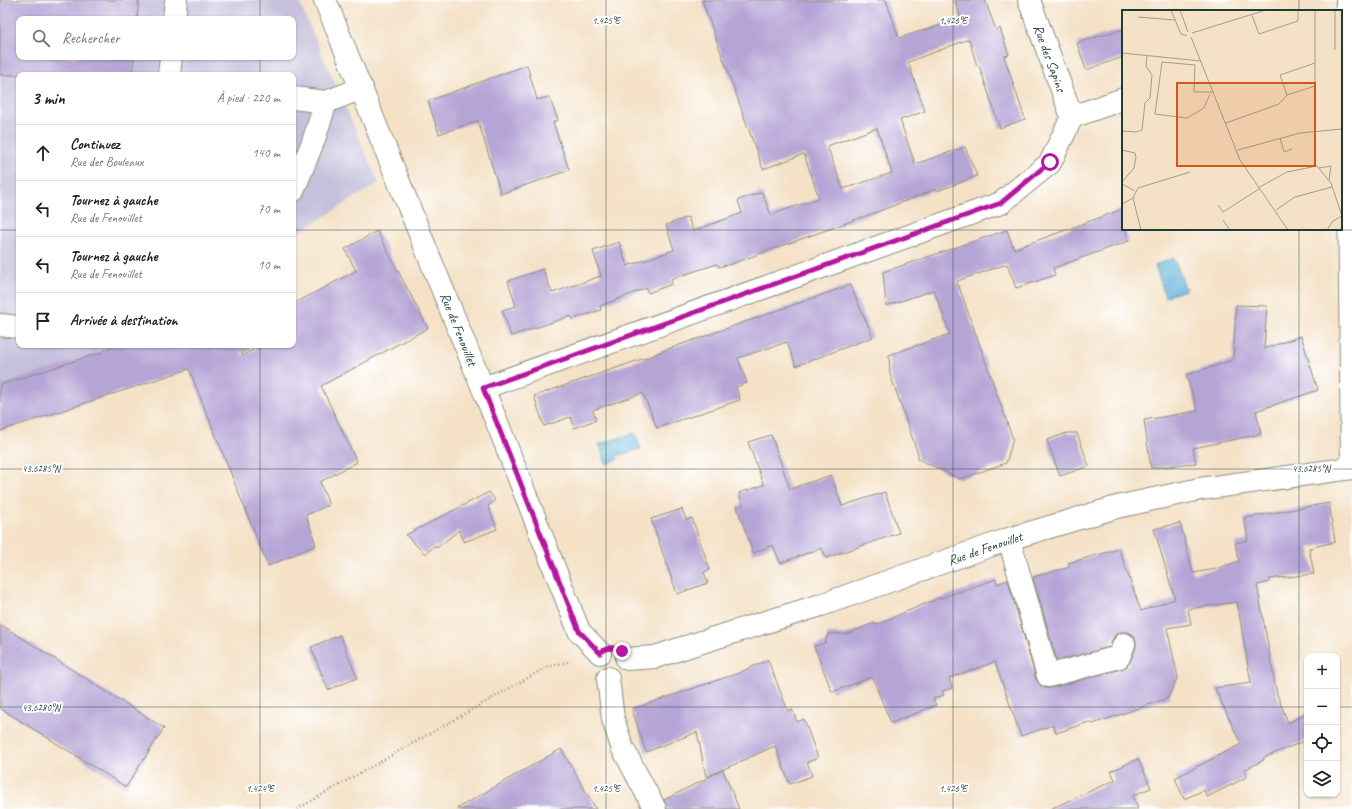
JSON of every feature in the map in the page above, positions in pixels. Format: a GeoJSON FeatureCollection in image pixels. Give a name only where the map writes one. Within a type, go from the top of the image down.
{"type":"FeatureCollection","features":[{"type":"Feature","properties":{"kind":"street"},"geometry":{"type":"LineString","coordinates":[[174,16],[176,0]]}},
{"type":"Feature","properties":{"kind":"street","name":"Rue de Fenouillet"},"geometry":{"type":"LineString","coordinates":[[326,0],[483,388],[579,631],[600,653]]}},
{"type":"Feature","properties":{"kind":"street","name":"Rue des Sapins"},"geometry":{"type":"LineString","coordinates":[[1029,0],[1072,117]]}},
{"type":"Feature","properties":{"kind":"street"},"geometry":{"type":"LineString","coordinates":[[1347,0],[1344,31],[1352,468]]}},
{"type":"Feature","properties":{"kind":"street"},"geometry":{"type":"LineString","coordinates":[[169,72],[170,60]]}},
{"type":"Feature","properties":{"kind":"street"},"geometry":{"type":"LineString","coordinates":[[296,98],[326,102],[362,88]]}},
{"type":"Feature","properties":{"kind":"street"},"geometry":{"type":"LineString","coordinates":[[483,388],[1001,203],[1050,162],[1072,117],[1122,99]]}},
{"type":"Feature","properties":{"kind":"street"},"geometry":{"type":"LineString","coordinates":[[296,184],[313,142],[326,102]]}},
{"type":"Feature","properties":{"kind":"street"},"geometry":{"type":"LineString","coordinates":[[0,325],[16,327]]}},
{"type":"Feature","properties":{"kind":"street","name":"Rue de Fenouillet"},"geometry":{"type":"LineString","coordinates":[[627,659],[655,656],[791,614],[1009,539],[1117,507],[1200,489],[1352,468]]}},
{"type":"Feature","properties":{"kind":"street"},"geometry":{"type":"LineString","coordinates":[[1009,539],[1048,676],[1119,656],[1124,644]]}},
{"type":"Feature","properties":{"kind":"street"},"geometry":{"type":"LineString","coordinates":[[608,648],[618,648],[627,659],[627,664],[623,673],[618,677],[608,678],[604,676],[597,668],[600,653],[608,648]]}},
{"type":"Feature","properties":{"kind":"street"},"geometry":{"type":"LineString","coordinates":[[608,678],[613,719],[622,747],[655,809]]}},
{"type":"Feature","properties":{"kind":"path"},"geometry":{"type":"LineString","coordinates":[[296,809],[547,667],[600,653]]}},
{"type":"Feature","properties":{"kind":"shaded area"},"geometry":{"type":"Polygon","coordinates":[[[0,0],[298,0],[379,183],[296,234],[296,72],[16,72],[16,348],[108,348],[102,352],[0,385],[0,0]]]}},
{"type":"Feature","properties":{"kind":"water"},"geometry":{"type":"Polygon","coordinates":[[[1174,258],[1186,290],[1165,297],[1155,265],[1174,258]]]}},
{"type":"Feature","properties":{"kind":"water"},"geometry":{"type":"Polygon","coordinates":[[[635,433],[641,449],[617,456],[618,460],[606,464],[599,444],[635,433]]]}},
{"type":"Feature","properties":{"kind":"building"},"geometry":{"type":"Polygon","coordinates":[[[0,0],[139,0],[137,16],[16,16],[16,60],[134,60],[132,72],[16,72],[16,75],[0,75],[0,0]]]}},
{"type":"Feature","properties":{"kind":"building"},"geometry":{"type":"Polygon","coordinates":[[[702,0],[886,0],[899,38],[961,19],[955,0],[985,0],[996,30],[1000,28],[1009,55],[1004,56],[1025,119],[1000,128],[979,65],[977,66],[969,39],[908,62],[925,111],[900,120],[915,164],[965,147],[977,176],[936,191],[936,189],[877,212],[731,264],[719,267],[717,264],[671,279],[672,284],[648,293],[646,288],[600,306],[601,310],[573,319],[571,316],[511,336],[502,310],[516,306],[508,281],[543,269],[552,293],[601,276],[593,251],[619,242],[627,266],[674,250],[666,225],[688,217],[693,231],[742,213],[738,200],[762,192],[771,215],[819,198],[804,154],[763,169],[702,0]],[[877,128],[827,146],[843,189],[892,173],[877,128]]]}},
{"type":"Feature","properties":{"kind":"building"},"geometry":{"type":"Polygon","coordinates":[[[1122,29],[1122,57],[1086,70],[1077,43],[1122,29]]]}},
{"type":"Feature","properties":{"kind":"building"},"geometry":{"type":"Polygon","coordinates":[[[527,65],[537,100],[549,97],[558,120],[553,122],[569,170],[501,194],[478,121],[439,134],[428,101],[527,65]]]}},
{"type":"Feature","properties":{"kind":"building"},"geometry":{"type":"Polygon","coordinates":[[[1122,209],[1122,230],[1125,230],[1129,241],[1053,268],[1055,275],[1016,288],[1007,264],[957,281],[1013,439],[1006,463],[960,479],[918,459],[918,454],[890,374],[889,355],[950,334],[934,290],[886,306],[883,272],[1007,230],[1014,249],[1122,209]]]}},
{"type":"Feature","properties":{"kind":"building"},"geometry":{"type":"Polygon","coordinates":[[[377,231],[428,328],[321,386],[357,462],[320,482],[329,505],[306,515],[316,545],[268,566],[189,369],[0,431],[0,385],[102,352],[108,348],[248,348],[248,350],[241,352],[242,355],[258,348],[296,348],[296,302],[356,271],[345,249],[377,231]]]}},
{"type":"Feature","properties":{"kind":"building"},"geometry":{"type":"Polygon","coordinates":[[[850,285],[873,337],[796,366],[787,342],[738,358],[747,383],[736,387],[740,400],[657,428],[643,393],[593,410],[596,420],[574,428],[571,417],[544,426],[534,396],[850,285]]]}},
{"type":"Feature","properties":{"kind":"building"},"geometry":{"type":"Polygon","coordinates":[[[1236,305],[1267,306],[1264,349],[1301,336],[1318,390],[1256,411],[1261,434],[1193,448],[1196,463],[1151,468],[1144,420],[1198,411],[1186,375],[1233,360],[1236,305]]]}},
{"type":"Feature","properties":{"kind":"building"},"geometry":{"type":"Polygon","coordinates":[[[1067,433],[1077,433],[1089,466],[1060,476],[1047,440],[1067,433]]]}},
{"type":"Feature","properties":{"kind":"building"},"geometry":{"type":"Polygon","coordinates":[[[771,435],[790,489],[831,475],[842,506],[885,492],[899,533],[826,558],[822,548],[780,563],[773,545],[753,553],[737,507],[743,505],[739,493],[764,485],[748,442],[771,435]]]}},
{"type":"Feature","properties":{"kind":"building"},"geometry":{"type":"Polygon","coordinates":[[[489,492],[495,500],[488,506],[497,529],[464,542],[459,530],[437,548],[436,545],[425,554],[406,535],[489,492]]]}},
{"type":"Feature","properties":{"kind":"building"},"geometry":{"type":"Polygon","coordinates":[[[1329,503],[1335,542],[1309,548],[1314,574],[1269,579],[1269,582],[1257,585],[1277,694],[1288,723],[1304,715],[1304,741],[1263,758],[1264,760],[1244,770],[1247,777],[1207,797],[1204,790],[1184,799],[1175,778],[1241,744],[1215,688],[1251,683],[1237,602],[1188,609],[1191,624],[1167,628],[1178,677],[1168,698],[1093,724],[1089,722],[1056,733],[1053,725],[1021,736],[995,662],[949,678],[952,688],[942,691],[944,695],[933,699],[936,705],[891,723],[872,677],[832,692],[814,646],[825,643],[828,634],[847,634],[874,623],[875,625],[929,602],[996,579],[997,584],[1008,580],[1036,679],[1040,685],[1045,688],[1051,688],[1122,669],[1130,662],[1136,648],[1134,636],[1128,632],[1116,634],[1110,647],[1057,661],[1033,577],[1070,567],[1068,563],[1119,549],[1141,611],[1175,599],[1154,529],[1180,523],[1193,573],[1216,569],[1239,561],[1235,543],[1248,540],[1244,518],[1329,503]]]}},
{"type":"Feature","properties":{"kind":"building"},"geometry":{"type":"Polygon","coordinates":[[[682,509],[686,520],[692,518],[710,570],[704,572],[708,583],[677,594],[651,519],[682,509]]]}},
{"type":"Feature","properties":{"kind":"building"},"geometry":{"type":"Polygon","coordinates":[[[0,624],[164,728],[126,787],[0,708],[0,624]]]}},
{"type":"Feature","properties":{"kind":"building"},"geometry":{"type":"Polygon","coordinates":[[[340,635],[357,678],[328,690],[311,647],[340,635]]]}},
{"type":"Feature","properties":{"kind":"building"},"geometry":{"type":"Polygon","coordinates":[[[768,660],[788,711],[792,709],[797,722],[804,719],[818,758],[807,762],[812,776],[790,784],[775,746],[706,777],[697,732],[646,752],[632,709],[736,674],[768,660]]]}},
{"type":"Feature","properties":{"kind":"building"},"geometry":{"type":"Polygon","coordinates":[[[561,749],[596,809],[456,809],[561,749]]]}},
{"type":"Feature","properties":{"kind":"building"},"geometry":{"type":"Polygon","coordinates":[[[1138,759],[1151,788],[1133,795],[1138,809],[1050,809],[1115,780],[1111,771],[1138,759]]]}},
{"type":"Feature","properties":{"kind":"building"},"geometry":{"type":"Polygon","coordinates":[[[723,770],[739,809],[667,809],[664,800],[723,770]]]}},
{"type":"Feature","properties":{"kind":"route"},"geometry":{"type":"LineString","coordinates":[[622,651],[618,648],[608,648],[600,653],[579,631],[483,388],[1001,203],[1050,162]]}}]}
